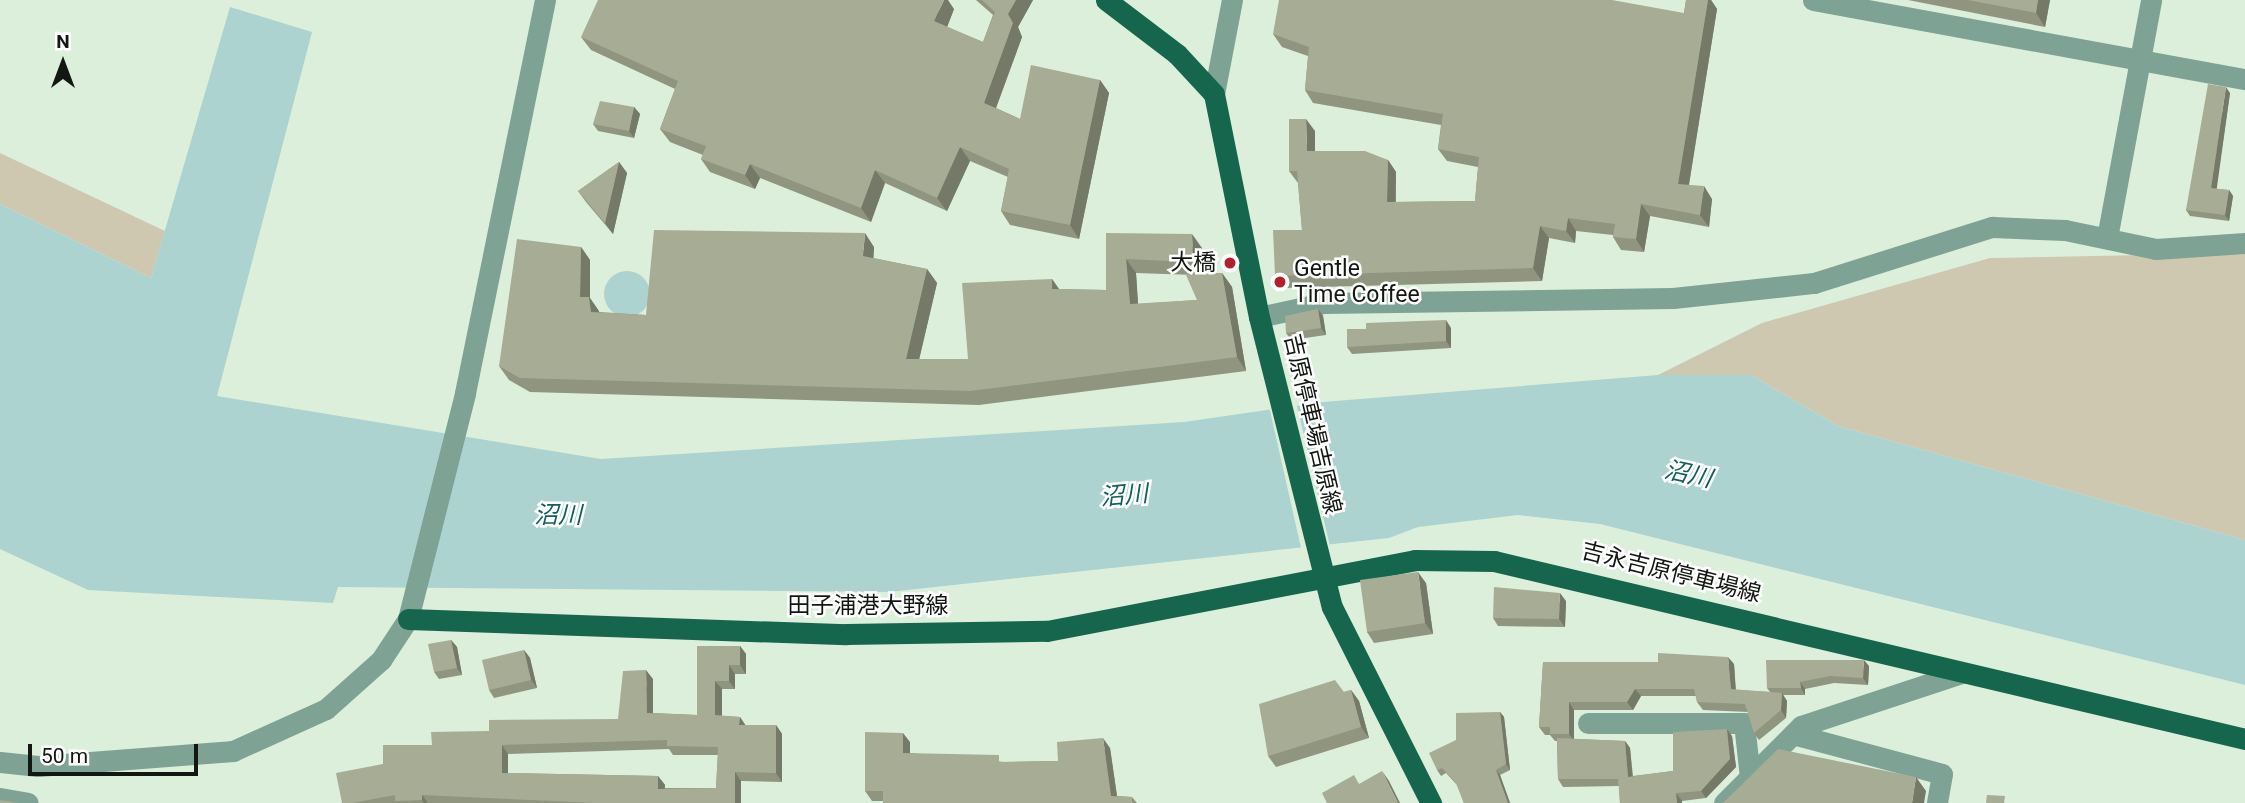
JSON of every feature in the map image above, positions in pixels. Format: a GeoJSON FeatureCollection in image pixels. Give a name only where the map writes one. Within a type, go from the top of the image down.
{"type":"FeatureCollection","features":[{"type":"Feature","properties":{"kind":"main road"},"geometry":{"type":"LineString","coordinates":[[1106,0],[1177,54],[1214,94]]}},
{"type":"Feature","properties":{"kind":"main road","name":"吉原停車場吉原線"},"geometry":{"type":"LineString","coordinates":[[1214,94],[1259,317],[1323,577]]}},
{"type":"Feature","properties":{"kind":"main road","name":"吉永吉原停車場線"},"geometry":{"type":"LineString","coordinates":[[1323,577],[1415,560],[1494,561],[2245,739]]}},
{"type":"Feature","properties":{"kind":"main road"},"geometry":{"type":"LineString","coordinates":[[1323,577],[1343,630],[1431,803]]}},
{"type":"Feature","properties":{"kind":"main road","name":"田子浦港大野線"},"geometry":{"type":"LineString","coordinates":[[408,619],[846,634],[1047,631],[1323,577]]}},
{"type":"Feature","properties":{"kind":"street"},"geometry":{"type":"LineString","coordinates":[[0,762],[38,766],[173,756],[265,742],[349,690],[381,660],[408,619],[465,393],[545,0]]}},
{"type":"Feature","properties":{"kind":"street"},"geometry":{"type":"LineString","coordinates":[[1214,94],[1232,0]]}},
{"type":"Feature","properties":{"kind":"street"},"geometry":{"type":"LineString","coordinates":[[1813,0],[2245,79]]}},
{"type":"Feature","properties":{"kind":"street"},"geometry":{"type":"LineString","coordinates":[[2108,237],[2151,0]]}},
{"type":"Feature","properties":{"kind":"street"},"geometry":{"type":"LineString","coordinates":[[1259,317],[1322,303],[1673,298],[1814,283],[1992,227],[2108,237],[2156,249],[2245,243]]}},
{"type":"Feature","properties":{"kind":"street"},"geometry":{"type":"LineString","coordinates":[[1724,803],[1793,734],[1814,721],[1961,673]]}},
{"type":"Feature","properties":{"kind":"street"},"geometry":{"type":"LineString","coordinates":[[1588,723],[1744,723],[1750,777]]}},
{"type":"Feature","properties":{"kind":"street"},"geometry":{"type":"LineString","coordinates":[[1793,734],[1942,775],[1937,803]]}},
{"type":"Feature","properties":{"kind":"street"},"geometry":{"type":"LineString","coordinates":[[0,798],[28,803]]}},
{"type":"Feature","properties":{"kind":"shaded area"},"geometry":{"type":"Polygon","coordinates":[[[0,153],[165,231],[151,278],[0,204],[0,153]]]}},
{"type":"Feature","properties":{"kind":"shaded area"},"geometry":{"type":"Polygon","coordinates":[[[2245,253],[2245,540],[1838,426],[1751,375],[1658,375],[1762,323],[1990,258],[2245,253]]]}},
{"type":"Feature","properties":{"kind":"water","name":"沼川"},"geometry":{"type":"Polygon","coordinates":[[[230,7],[312,32],[217,396],[601,459],[1184,422],[1323,402],[1658,375],[1751,375],[1838,426],[2245,540],[2245,685],[1600,524],[1518,515],[1418,527],[1389,538],[889,592],[338,587],[333,603],[88,590],[0,549],[0,204],[151,278],[230,7]]]}},
{"type":"Feature","properties":{"kind":"water"},"geometry":{"type":"Polygon","coordinates":[[[627,271],[643,278],[650,294],[643,310],[627,317],[611,310],[604,294],[611,278],[627,271]]]}},
{"type":"Feature","properties":{"kind":"pier"},"geometry":{"type":"Polygon","coordinates":[[[1296,402],[1330,546],[1301,548],[1269,406],[1296,402]]]}},
{"type":"Feature","properties":{"kind":"building"},"geometry":{"type":"Polygon","coordinates":[[[598,0],[944,0],[934,21],[983,42],[995,12],[982,0],[1016,0],[1008,14],[1013,23],[984,103],[1020,119],[1031,65],[1100,80],[1070,225],[1001,211],[1009,169],[960,147],[937,198],[875,170],[861,208],[750,164],[745,175],[701,159],[706,146],[660,129],[678,81],[581,37],[598,0]]]}},
{"type":"Feature","properties":{"kind":"building"},"geometry":{"type":"Polygon","coordinates":[[[1279,0],[1612,0],[1684,13],[1686,0],[1708,0],[1678,184],[1704,186],[1700,215],[1641,204],[1636,239],[1613,237],[1615,224],[1568,218],[1566,231],[1540,226],[1533,268],[1275,276],[1273,230],[1302,230],[1297,171],[1289,171],[1289,119],[1306,119],[1307,151],[1365,151],[1388,160],[1387,202],[1475,201],[1479,157],[1438,149],[1443,114],[1305,90],[1309,47],[1273,34],[1279,0]]]}},
{"type":"Feature","properties":{"kind":"building"},"geometry":{"type":"Polygon","coordinates":[[[1968,0],[2038,0],[2036,13],[1968,0]]]}},
{"type":"Feature","properties":{"kind":"building"},"geometry":{"type":"Polygon","coordinates":[[[2208,84],[2226,87],[2211,188],[2229,190],[2225,215],[2186,210],[2208,84]]]}},
{"type":"Feature","properties":{"kind":"building"},"geometry":{"type":"Polygon","coordinates":[[[600,101],[634,107],[629,131],[593,124],[600,101]]]}},
{"type":"Feature","properties":{"kind":"building"},"geometry":{"type":"Polygon","coordinates":[[[619,162],[605,223],[578,191],[619,162]]]}},
{"type":"Feature","properties":{"kind":"building"},"geometry":{"type":"Polygon","coordinates":[[[654,230],[865,233],[863,256],[927,269],[906,359],[968,359],[962,283],[1052,279],[1052,289],[1106,290],[1106,233],[1192,234],[1193,262],[1126,259],[1130,304],[1197,300],[1186,275],[1222,273],[1237,357],[970,391],[520,378],[499,366],[517,239],[581,247],[580,297],[589,297],[591,312],[646,315],[654,230]]]}},
{"type":"Feature","properties":{"kind":"building"},"geometry":{"type":"Polygon","coordinates":[[[1318,309],[1321,328],[1286,333],[1285,316],[1318,309]]]}},
{"type":"Feature","properties":{"kind":"building"},"geometry":{"type":"Polygon","coordinates":[[[1446,320],[1446,341],[1347,347],[1347,329],[1366,329],[1366,323],[1446,320]]]}},
{"type":"Feature","properties":{"kind":"building"},"geometry":{"type":"Polygon","coordinates":[[[1418,572],[1425,623],[1367,632],[1360,580],[1418,572]]]}},
{"type":"Feature","properties":{"kind":"building"},"geometry":{"type":"Polygon","coordinates":[[[1494,587],[1560,593],[1559,619],[1493,618],[1494,587]]]}},
{"type":"Feature","properties":{"kind":"building"},"geometry":{"type":"Polygon","coordinates":[[[451,640],[457,668],[434,672],[428,644],[451,640]]]}},
{"type":"Feature","properties":{"kind":"building"},"geometry":{"type":"Polygon","coordinates":[[[697,646],[740,646],[740,665],[729,665],[729,681],[715,681],[715,715],[740,717],[739,725],[776,725],[776,773],[735,772],[735,803],[599,803],[422,795],[422,800],[395,801],[395,795],[342,803],[336,773],[383,764],[383,745],[432,745],[431,732],[489,731],[489,720],[618,719],[623,671],[646,670],[647,713],[697,715],[697,646]],[[667,740],[502,745],[502,773],[658,776],[658,789],[716,788],[718,747],[667,746],[667,740]]]}},
{"type":"Feature","properties":{"kind":"building"},"geometry":{"type":"Polygon","coordinates":[[[524,650],[531,680],[489,690],[482,660],[524,650]]]}},
{"type":"Feature","properties":{"kind":"building"},"geometry":{"type":"Polygon","coordinates":[[[1658,653],[1728,657],[1731,689],[1782,693],[1781,710],[1754,733],[1745,704],[1697,702],[1694,689],[1635,689],[1627,702],[1569,702],[1569,734],[1550,734],[1550,727],[1539,727],[1543,662],[1658,662],[1658,653]]]}},
{"type":"Feature","properties":{"kind":"building"},"geometry":{"type":"Polygon","coordinates":[[[1766,660],[1864,660],[1863,678],[1830,676],[1800,682],[1801,688],[1767,688],[1766,660]]]}},
{"type":"Feature","properties":{"kind":"building"},"geometry":{"type":"Polygon","coordinates":[[[1335,680],[1344,692],[1351,690],[1361,727],[1268,756],[1259,704],[1335,680]]]}},
{"type":"Feature","properties":{"kind":"building"},"geometry":{"type":"Polygon","coordinates":[[[1500,712],[1506,764],[1496,770],[1508,803],[1464,803],[1456,783],[1442,768],[1437,770],[1429,753],[1456,740],[1456,713],[1500,712]]]}},
{"type":"Feature","properties":{"kind":"building"},"geometry":{"type":"Polygon","coordinates":[[[1727,729],[1730,759],[1701,791],[1676,793],[1677,803],[1620,803],[1618,779],[1558,779],[1557,738],[1625,741],[1628,777],[1673,771],[1673,732],[1727,729]]]}},
{"type":"Feature","properties":{"kind":"building"},"geometry":{"type":"Polygon","coordinates":[[[865,732],[903,733],[903,753],[999,755],[999,762],[1058,761],[1057,742],[1103,738],[1111,796],[1132,797],[1132,803],[883,803],[883,791],[865,791],[865,732]]]}},
{"type":"Feature","properties":{"kind":"building"},"geometry":{"type":"Polygon","coordinates":[[[1778,749],[1916,777],[1912,803],[1723,803],[1778,749]]]}},
{"type":"Feature","properties":{"kind":"building"},"geometry":{"type":"Polygon","coordinates":[[[1382,771],[1398,803],[1327,803],[1322,793],[1354,775],[1359,784],[1382,771]]]}},
{"type":"Feature","properties":{"kind":"building"},"geometry":{"type":"Polygon","coordinates":[[[1987,795],[2005,796],[2004,803],[1986,803],[1987,795]]]}},
{"type":"Feature","properties":{"kind":"place","name":"大橋"},"geometry":{"type":"Point","coordinates":[1230,263]}},
{"type":"Feature","properties":{"kind":"place","name":"Gentle Time Coffee"},"geometry":{"type":"Point","coordinates":[1280,282]}}]}
